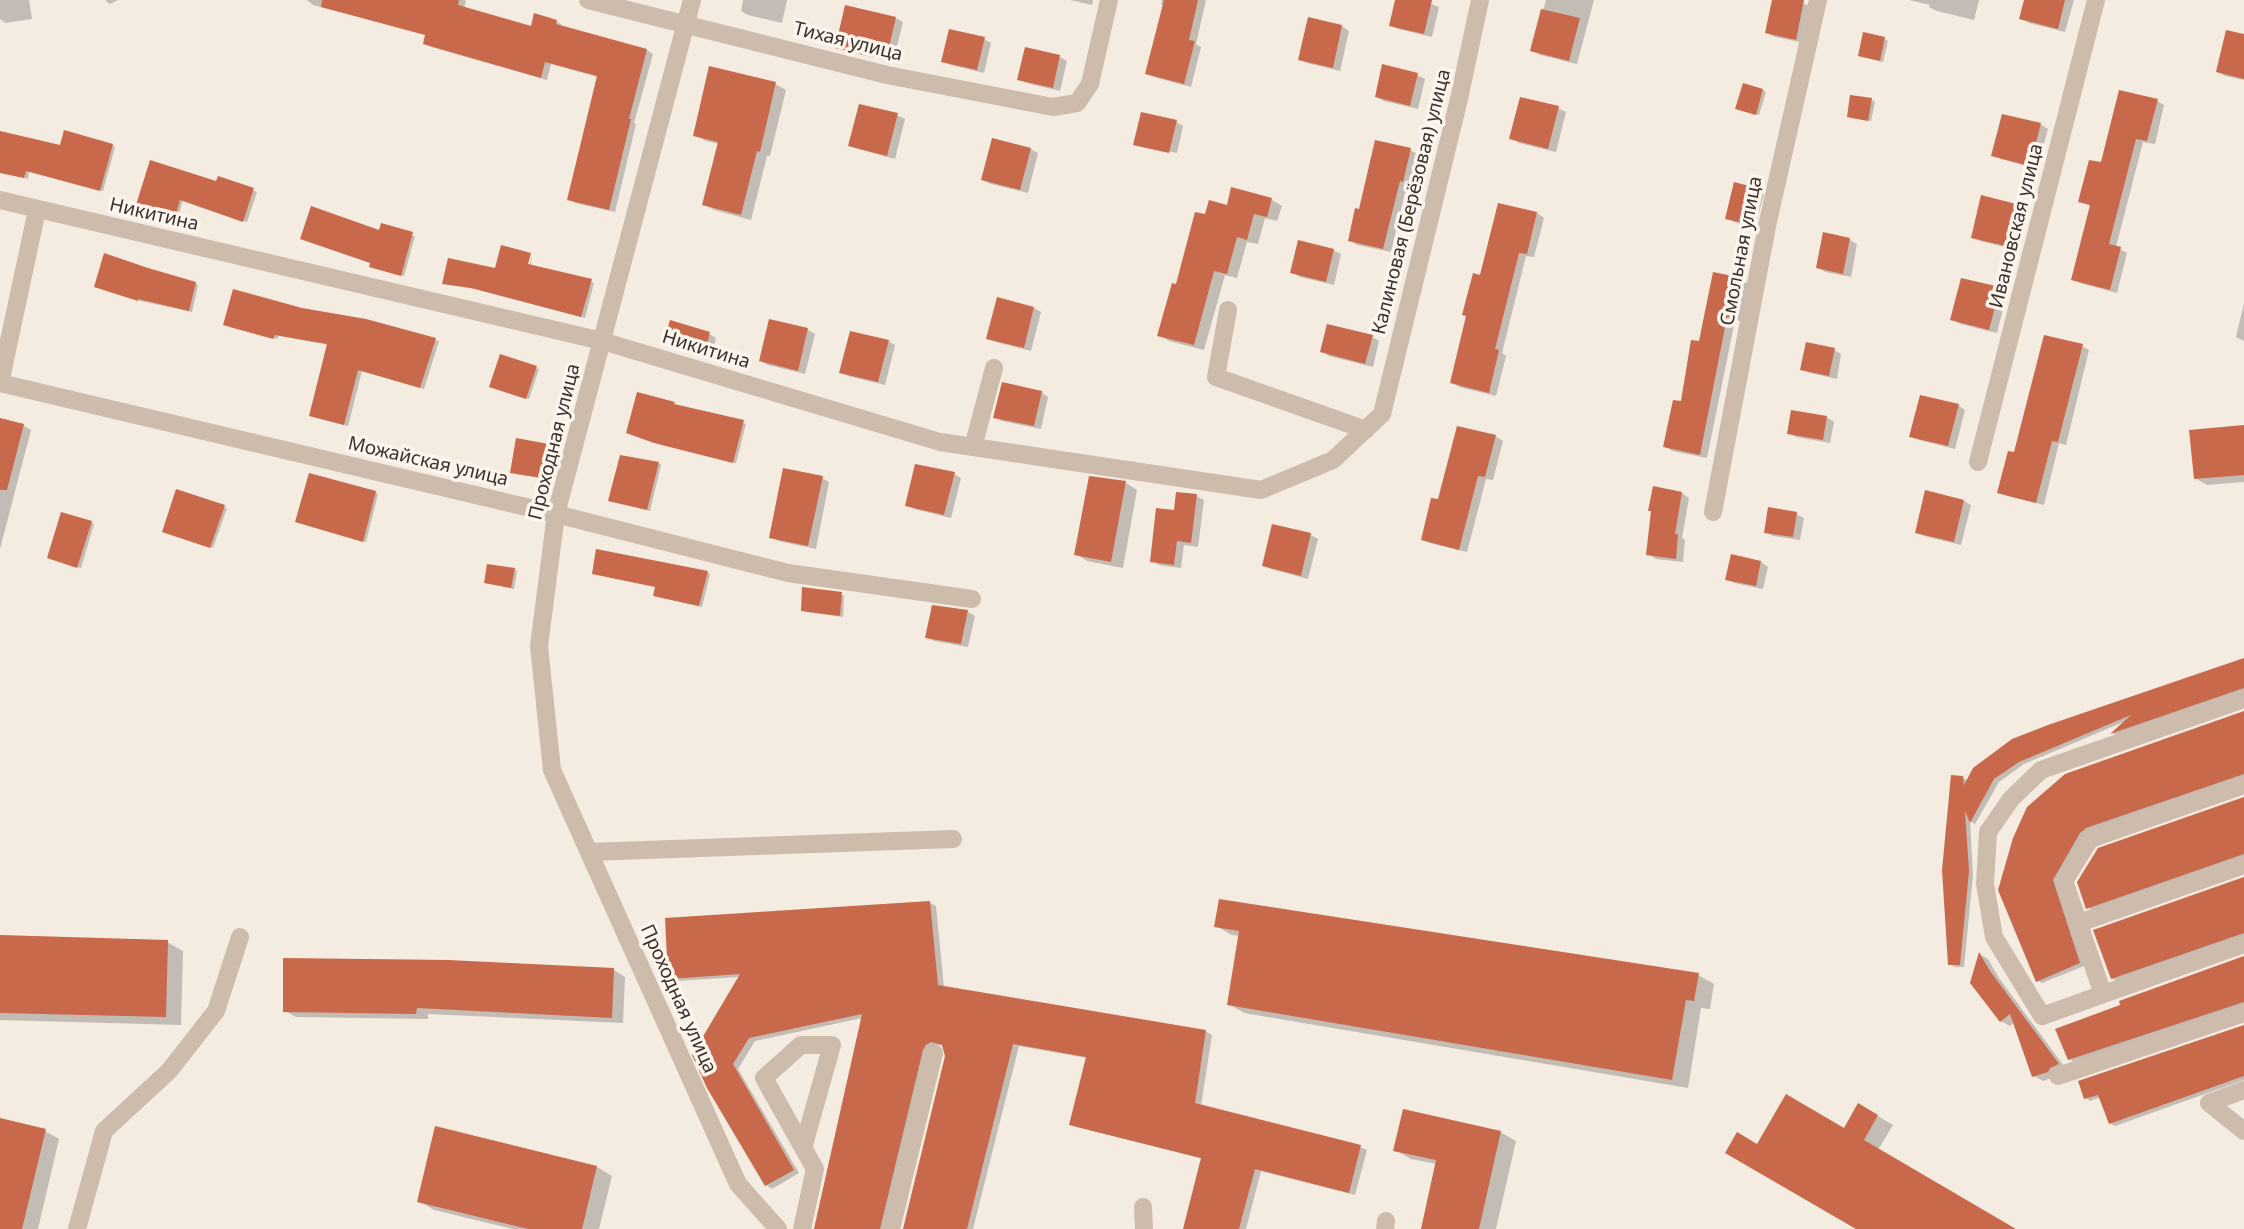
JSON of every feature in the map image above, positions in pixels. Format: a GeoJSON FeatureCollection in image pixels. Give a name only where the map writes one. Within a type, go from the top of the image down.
{"type":"FeatureCollection","features":[{"type":"Feature","properties":{"kind":"lane","name":"Тихая улица"},"geometry":{"type":"LineString","coordinates":[[589,0],[887,75],[1053,107],[1077,103],[1090,84],[1109,0]]}},
{"type":"Feature","properties":{"kind":"lane","name":"Проходная улица"},"geometry":{"type":"LineString","coordinates":[[692,0],[556,514],[539,646],[552,770],[738,1184],[778,1229]]}},
{"type":"Feature","properties":{"kind":"lane","name":"Калиновая (Берёзовая) улица"},"geometry":{"type":"LineString","coordinates":[[1382,414],[1459,99],[1480,0]]}},
{"type":"Feature","properties":{"kind":"lane","name":"Смольная улица"},"geometry":{"type":"LineString","coordinates":[[1713,512],[1767,226],[1818,0]]}},
{"type":"Feature","properties":{"kind":"lane","name":"Ивановская улица"},"geometry":{"type":"LineString","coordinates":[[1978,463],[2096,0]]}},
{"type":"Feature","properties":{"kind":"lane","name":"Никитина"},"geometry":{"type":"LineString","coordinates":[[0,200],[602,341],[940,442],[1261,490],[1333,460],[1382,414]]}},
{"type":"Feature","properties":{"kind":"lane"},"geometry":{"type":"LineString","coordinates":[[0,383],[37,210]]}},
{"type":"Feature","properties":{"kind":"lane"},"geometry":{"type":"LineString","coordinates":[[1228,310],[1216,377],[1366,430]]}},
{"type":"Feature","properties":{"kind":"lane"},"geometry":{"type":"LineString","coordinates":[[973,447],[994,368]]}},
{"type":"Feature","properties":{"kind":"lane","name":"Можайская улица"},"geometry":{"type":"LineString","coordinates":[[0,383],[556,514],[788,573],[972,599]]}},
{"type":"Feature","properties":{"kind":"lane"},"geometry":{"type":"LineString","coordinates":[[2244,699],[2041,770],[2011,799],[1988,832],[1985,884],[1994,937],[2042,1016],[2244,944]]}},
{"type":"Feature","properties":{"kind":"lane"},"geometry":{"type":"LineString","coordinates":[[2103,994],[2064,881],[2090,839],[2244,785]]}},
{"type":"Feature","properties":{"kind":"lane"},"geometry":{"type":"LineString","coordinates":[[589,852],[953,839]]}},
{"type":"Feature","properties":{"kind":"lane"},"geometry":{"type":"LineString","coordinates":[[2079,923],[2244,865]]}},
{"type":"Feature","properties":{"kind":"lane"},"geometry":{"type":"LineString","coordinates":[[77,1229],[104,1131],[169,1071],[216,1011],[240,937]]}},
{"type":"Feature","properties":{"kind":"lane"},"geometry":{"type":"LineString","coordinates":[[2058,1076],[2244,1013]]}},
{"type":"Feature","properties":{"kind":"lane"},"geometry":{"type":"LineString","coordinates":[[802,1229],[815,1169],[803,1148],[764,1079],[801,1045],[832,1045],[803,1148]]}},
{"type":"Feature","properties":{"kind":"lane"},"geometry":{"type":"LineString","coordinates":[[891,1229],[934,1053]]}},
{"type":"Feature","properties":{"kind":"lane"},"geometry":{"type":"LineString","coordinates":[[2244,1090],[2209,1103],[2244,1131]]}},
{"type":"Feature","properties":{"kind":"lane"},"geometry":{"type":"LineString","coordinates":[[1143,1207],[1144,1229]]}},
{"type":"Feature","properties":{"kind":"building"},"geometry":{"type":"Polygon","coordinates":[[[322,0],[459,0],[458,5],[531,26],[534,13],[557,20],[556,24],[647,49],[609,210],[567,200],[597,76],[545,62],[541,78],[423,44],[425,35],[321,7],[322,0]]]}},
{"type":"Feature","properties":{"kind":"building"},"geometry":{"type":"Polygon","coordinates":[[[1164,0],[1198,0],[1189,40],[1195,41],[1184,84],[1145,74],[1164,0]]]}},
{"type":"Feature","properties":{"kind":"building"},"geometry":{"type":"Polygon","coordinates":[[[1395,0],[1432,0],[1424,34],[1389,26],[1395,0]]]}},
{"type":"Feature","properties":{"kind":"building"},"geometry":{"type":"Polygon","coordinates":[[[1772,0],[1804,0],[1796,40],[1765,33],[1772,0]]]}},
{"type":"Feature","properties":{"kind":"building"},"geometry":{"type":"Polygon","coordinates":[[[2024,0],[2065,0],[2058,29],[2019,19],[2024,0]]]}},
{"type":"Feature","properties":{"kind":"building"},"geometry":{"type":"Polygon","coordinates":[[[845,5],[896,17],[886,60],[835,48],[845,5]]]}},
{"type":"Feature","properties":{"kind":"building"},"geometry":{"type":"Polygon","coordinates":[[[1541,9],[1580,18],[1569,61],[1530,51],[1541,9]]]}},
{"type":"Feature","properties":{"kind":"building"},"geometry":{"type":"Polygon","coordinates":[[[1308,17],[1342,25],[1333,68],[1298,60],[1308,17]]]}},
{"type":"Feature","properties":{"kind":"building"},"geometry":{"type":"Polygon","coordinates":[[[949,29],[985,37],[977,70],[941,62],[949,29]]]}},
{"type":"Feature","properties":{"kind":"building"},"geometry":{"type":"Polygon","coordinates":[[[2226,30],[2244,34],[2244,79],[2216,72],[2226,30]]]}},
{"type":"Feature","properties":{"kind":"building"},"geometry":{"type":"Polygon","coordinates":[[[1863,32],[1885,37],[1880,61],[1858,56],[1863,32]]]}},
{"type":"Feature","properties":{"kind":"building"},"geometry":{"type":"Polygon","coordinates":[[[1025,47],[1060,55],[1053,88],[1017,80],[1025,47]]]}},
{"type":"Feature","properties":{"kind":"building"},"geometry":{"type":"Polygon","coordinates":[[[1382,64],[1418,73],[1410,106],[1375,97],[1382,64]]]}},
{"type":"Feature","properties":{"kind":"building"},"geometry":{"type":"Polygon","coordinates":[[[709,66],[776,82],[760,152],[757,151],[741,215],[702,205],[718,142],[693,136],[709,66]]]}},
{"type":"Feature","properties":{"kind":"building"},"geometry":{"type":"Polygon","coordinates":[[[1743,83],[1763,89],[1756,115],[1735,109],[1743,83]]]}},
{"type":"Feature","properties":{"kind":"building"},"geometry":{"type":"Polygon","coordinates":[[[2119,90],[2158,99],[2147,141],[2136,139],[2109,244],[2121,247],[2110,290],[2071,280],[2090,205],[2078,202],[2089,160],[2101,162],[2119,90]]]}},
{"type":"Feature","properties":{"kind":"building"},"geometry":{"type":"Polygon","coordinates":[[[1850,95],[1872,98],[1868,121],[1847,117],[1850,95]]]}},
{"type":"Feature","properties":{"kind":"building"},"geometry":{"type":"Polygon","coordinates":[[[1520,97],[1559,106],[1548,149],[1509,139],[1520,97]]]}},
{"type":"Feature","properties":{"kind":"building"},"geometry":{"type":"Polygon","coordinates":[[[859,104],[898,113],[887,156],[848,146],[859,104]]]}},
{"type":"Feature","properties":{"kind":"building"},"geometry":{"type":"Polygon","coordinates":[[[1141,112],[1177,120],[1169,153],[1133,145],[1141,112]]]}},
{"type":"Feature","properties":{"kind":"building"},"geometry":{"type":"Polygon","coordinates":[[[2002,114],[2041,123],[2030,166],[1991,156],[2002,114]]]}},
{"type":"Feature","properties":{"kind":"building"},"geometry":{"type":"Polygon","coordinates":[[[64,130],[113,144],[100,191],[26,171],[24,178],[0,173],[0,131],[60,145],[64,130]]]}},
{"type":"Feature","properties":{"kind":"building"},"geometry":{"type":"Polygon","coordinates":[[[992,138],[1031,148],[1020,190],[981,180],[992,138]]]}},
{"type":"Feature","properties":{"kind":"building"},"geometry":{"type":"Polygon","coordinates":[[[1375,140],[1411,148],[1383,249],[1348,241],[1355,208],[1359,209],[1375,140]]]}},
{"type":"Feature","properties":{"kind":"building"},"geometry":{"type":"Polygon","coordinates":[[[150,160],[216,181],[218,176],[254,188],[243,222],[180,200],[175,217],[136,205],[150,160]]]}},
{"type":"Feature","properties":{"kind":"building"},"geometry":{"type":"Polygon","coordinates":[[[1734,182],[1757,188],[1748,224],[1725,219],[1734,182]]]}},
{"type":"Feature","properties":{"kind":"building"},"geometry":{"type":"Polygon","coordinates":[[[1231,187],[1272,198],[1267,217],[1254,214],[1247,240],[1237,237],[1227,274],[1214,271],[1194,345],[1157,336],[1172,283],[1176,284],[1195,212],[1205,214],[1209,200],[1227,205],[1231,187]]]}},
{"type":"Feature","properties":{"kind":"building"},"geometry":{"type":"Polygon","coordinates":[[[1981,195],[2020,205],[2010,247],[1971,238],[1981,195]]]}},
{"type":"Feature","properties":{"kind":"building"},"geometry":{"type":"Polygon","coordinates":[[[1498,203],[1537,212],[1527,254],[1519,253],[1495,349],[1499,350],[1489,393],[1450,383],[1466,316],[1462,315],[1473,273],[1480,275],[1498,203]]]}},
{"type":"Feature","properties":{"kind":"building"},"geometry":{"type":"Polygon","coordinates":[[[311,206],[379,230],[381,223],[413,232],[401,276],[369,267],[370,263],[300,239],[311,206]]]}},
{"type":"Feature","properties":{"kind":"building"},"geometry":{"type":"Polygon","coordinates":[[[1823,232],[1850,238],[1843,274],[1816,268],[1823,232]]]}},
{"type":"Feature","properties":{"kind":"building"},"geometry":{"type":"Polygon","coordinates":[[[1298,240],[1334,249],[1326,282],[1290,273],[1298,240]]]}},
{"type":"Feature","properties":{"kind":"building"},"geometry":{"type":"Polygon","coordinates":[[[501,245],[531,253],[528,264],[592,279],[581,317],[471,288],[442,284],[448,258],[495,268],[501,245]]]}},
{"type":"Feature","properties":{"kind":"building"},"geometry":{"type":"Polygon","coordinates":[[[104,253],[196,282],[189,311],[138,301],[94,287],[104,253]]]}},
{"type":"Feature","properties":{"kind":"building"},"geometry":{"type":"Polygon","coordinates":[[[1713,272],[1742,278],[1734,318],[1727,317],[1700,455],[1663,447],[1673,400],[1681,401],[1691,340],[1699,341],[1713,272]]]}},
{"type":"Feature","properties":{"kind":"building"},"geometry":{"type":"Polygon","coordinates":[[[1961,278],[2000,287],[1989,330],[1950,320],[1961,278]]]}},
{"type":"Feature","properties":{"kind":"building"},"geometry":{"type":"Polygon","coordinates":[[[233,289],[302,308],[366,319],[436,338],[420,388],[358,370],[344,425],[309,416],[327,344],[275,335],[273,339],[223,325],[233,289]]]}},
{"type":"Feature","properties":{"kind":"building"},"geometry":{"type":"Polygon","coordinates":[[[997,297],[1034,307],[1024,348],[986,339],[997,297]]]}},
{"type":"Feature","properties":{"kind":"building"},"geometry":{"type":"Polygon","coordinates":[[[769,319],[808,328],[798,371],[759,361],[769,319]]]}},
{"type":"Feature","properties":{"kind":"building"},"geometry":{"type":"Polygon","coordinates":[[[670,320],[710,332],[705,353],[664,340],[670,320]]]}},
{"type":"Feature","properties":{"kind":"building"},"geometry":{"type":"Polygon","coordinates":[[[1327,324],[1373,335],[1365,364],[1320,352],[1327,324]]]}},
{"type":"Feature","properties":{"kind":"building"},"geometry":{"type":"Polygon","coordinates":[[[850,331],[889,340],[878,382],[839,373],[850,331]]]}},
{"type":"Feature","properties":{"kind":"building"},"geometry":{"type":"Polygon","coordinates":[[[2044,335],[2083,344],[2058,442],[2052,441],[2036,503],[1997,493],[2008,451],[2014,452],[2044,335]]]}},
{"type":"Feature","properties":{"kind":"building"},"geometry":{"type":"Polygon","coordinates":[[[1806,342],[1835,348],[1829,376],[1800,370],[1806,342]]]}},
{"type":"Feature","properties":{"kind":"building"},"geometry":{"type":"Polygon","coordinates":[[[500,354],[537,366],[526,399],[489,387],[500,354]]]}},
{"type":"Feature","properties":{"kind":"building"},"geometry":{"type":"Polygon","coordinates":[[[1002,382],[1042,391],[1034,426],[993,418],[1002,382]]]}},
{"type":"Feature","properties":{"kind":"building"},"geometry":{"type":"Polygon","coordinates":[[[637,392],[675,402],[674,404],[744,420],[733,463],[626,433],[637,392]]]}},
{"type":"Feature","properties":{"kind":"building"},"geometry":{"type":"Polygon","coordinates":[[[1920,395],[1959,404],[1948,446],[1909,437],[1920,395]]]}},
{"type":"Feature","properties":{"kind":"building"},"geometry":{"type":"Polygon","coordinates":[[[1791,410],[1827,416],[1823,440],[1787,434],[1791,410]]]}},
{"type":"Feature","properties":{"kind":"building"},"geometry":{"type":"Polygon","coordinates":[[[0,418],[24,424],[7,490],[0,490],[0,418]]]}},
{"type":"Feature","properties":{"kind":"building"},"geometry":{"type":"Polygon","coordinates":[[[2244,425],[2244,475],[2194,479],[2189,430],[2244,425]]]}},
{"type":"Feature","properties":{"kind":"building"},"geometry":{"type":"Polygon","coordinates":[[[1457,426],[1496,435],[1485,477],[1478,476],[1459,550],[1421,540],[1431,498],[1438,499],[1457,426]]]}},
{"type":"Feature","properties":{"kind":"building"},"geometry":{"type":"Polygon","coordinates":[[[516,438],[554,445],[549,479],[510,473],[516,438]]]}},
{"type":"Feature","properties":{"kind":"building"},"geometry":{"type":"Polygon","coordinates":[[[620,455],[659,462],[647,510],[608,501],[620,455]]]}},
{"type":"Feature","properties":{"kind":"building"},"geometry":{"type":"Polygon","coordinates":[[[915,464],[955,472],[944,515],[905,506],[915,464]]]}},
{"type":"Feature","properties":{"kind":"building"},"geometry":{"type":"Polygon","coordinates":[[[783,468],[823,476],[808,546],[769,538],[783,468]]]}},
{"type":"Feature","properties":{"kind":"building"},"geometry":{"type":"Polygon","coordinates":[[[309,473],[376,491],[363,542],[295,522],[309,473]]]}},
{"type":"Feature","properties":{"kind":"building"},"geometry":{"type":"Polygon","coordinates":[[[1089,476],[1126,481],[1111,562],[1074,555],[1089,476]]]}},
{"type":"Feature","properties":{"kind":"building"},"geometry":{"type":"Polygon","coordinates":[[[1653,486],[1682,492],[1675,534],[1678,534],[1676,559],[1646,555],[1651,511],[1648,511],[1653,486]]]}},
{"type":"Feature","properties":{"kind":"building"},"geometry":{"type":"Polygon","coordinates":[[[176,489],[225,505],[210,548],[162,532],[176,489]]]}},
{"type":"Feature","properties":{"kind":"building"},"geometry":{"type":"Polygon","coordinates":[[[1925,490],[1964,500],[1954,542],[1915,533],[1925,490]]]}},
{"type":"Feature","properties":{"kind":"building"},"geometry":{"type":"Polygon","coordinates":[[[1176,492],[1197,494],[1191,543],[1177,541],[1174,565],[1150,562],[1156,508],[1174,510],[1176,492]]]}},
{"type":"Feature","properties":{"kind":"building"},"geometry":{"type":"Polygon","coordinates":[[[1768,507],[1797,512],[1793,537],[1764,533],[1768,507]]]}},
{"type":"Feature","properties":{"kind":"building"},"geometry":{"type":"Polygon","coordinates":[[[61,512],[92,521],[77,568],[47,558],[61,512]]]}},
{"type":"Feature","properties":{"kind":"building"},"geometry":{"type":"Polygon","coordinates":[[[1272,524],[1311,533],[1301,576],[1262,566],[1272,524]]]}},
{"type":"Feature","properties":{"kind":"building"},"geometry":{"type":"Polygon","coordinates":[[[596,549],[708,571],[699,606],[653,596],[655,587],[592,574],[596,549]]]}},
{"type":"Feature","properties":{"kind":"building"},"geometry":{"type":"Polygon","coordinates":[[[1731,554],[1761,561],[1756,586],[1725,580],[1731,554]]]}},
{"type":"Feature","properties":{"kind":"building"},"geometry":{"type":"Polygon","coordinates":[[[487,564],[515,568],[511,588],[484,583],[487,564]]]}},
{"type":"Feature","properties":{"kind":"building"},"geometry":{"type":"Polygon","coordinates":[[[802,587],[842,592],[840,616],[801,611],[802,587]]]}},
{"type":"Feature","properties":{"kind":"building"},"geometry":{"type":"Polygon","coordinates":[[[932,605],[968,610],[961,644],[925,638],[932,605]]]}},
{"type":"Feature","properties":{"kind":"building"},"geometry":{"type":"Polygon","coordinates":[[[2244,658],[2244,688],[2110,734],[2131,715],[2019,762],[1994,779],[1970,823],[1965,811],[1969,871],[1960,965],[1948,965],[1942,870],[1951,775],[1963,776],[1964,785],[1973,768],[2012,739],[2244,658]]]}},
{"type":"Feature","properties":{"kind":"building"},"geometry":{"type":"Polygon","coordinates":[[[2244,711],[2244,774],[2086,828],[2080,833],[2053,880],[2080,963],[2036,982],[1998,890],[2013,838],[2027,807],[2065,774],[2244,711]]]}},
{"type":"Feature","properties":{"kind":"building"},"geometry":{"type":"Polygon","coordinates":[[[2244,797],[2244,854],[2086,909],[2077,882],[2098,848],[2244,797]]]}},
{"type":"Feature","properties":{"kind":"building"},"geometry":{"type":"Polygon","coordinates":[[[2244,877],[2244,933],[2111,979],[2093,930],[2244,877]]]}},
{"type":"Feature","properties":{"kind":"building"},"geometry":{"type":"Polygon","coordinates":[[[1219,899],[1699,973],[1694,1001],[1686,1000],[1672,1080],[1227,1005],[1239,931],[1214,927],[1219,899]]]}},
{"type":"Feature","properties":{"kind":"building"},"geometry":{"type":"Polygon","coordinates":[[[930,901],[938,985],[1206,1030],[1195,1103],[1361,1145],[1349,1193],[1255,1169],[1239,1229],[1183,1229],[1201,1158],[1069,1125],[1086,1057],[1013,1044],[967,1229],[903,1229],[945,1056],[942,1045],[931,1042],[923,1050],[880,1229],[814,1229],[862,1014],[749,1038],[733,1064],[794,1170],[765,1186],[707,1088],[692,1055],[740,974],[668,979],[665,918],[930,901]]]}},
{"type":"Feature","properties":{"kind":"building"},"geometry":{"type":"Polygon","coordinates":[[[0,935],[168,940],[166,1017],[0,1013],[0,935]]]}},
{"type":"Feature","properties":{"kind":"building"},"geometry":{"type":"Polygon","coordinates":[[[1979,952],[2059,1064],[2048,1072],[2032,1077],[2010,1014],[2000,1022],[1970,983],[1979,952]]]}},
{"type":"Feature","properties":{"kind":"building"},"geometry":{"type":"Polygon","coordinates":[[[2244,956],[2244,1002],[2068,1060],[2055,1029],[2120,1005],[2119,1001],[2244,956]]]}},
{"type":"Feature","properties":{"kind":"building"},"geometry":{"type":"Polygon","coordinates":[[[283,958],[448,960],[614,968],[612,1018],[417,1008],[416,1014],[283,1012],[283,958]]]}},
{"type":"Feature","properties":{"kind":"building"},"geometry":{"type":"Polygon","coordinates":[[[2244,1025],[2244,1076],[2109,1124],[2098,1095],[2084,1099],[2078,1081],[2244,1025]]]}},
{"type":"Feature","properties":{"kind":"building"},"geometry":{"type":"Polygon","coordinates":[[[1786,1094],[1844,1128],[1858,1103],[1878,1115],[1864,1140],[2016,1229],[1856,1229],[1725,1153],[1737,1132],[1757,1144],[1786,1094]]]}},
{"type":"Feature","properties":{"kind":"building"},"geometry":{"type":"Polygon","coordinates":[[[1403,1109],[1501,1131],[1479,1229],[1421,1229],[1436,1160],[1393,1151],[1403,1109]]]}},
{"type":"Feature","properties":{"kind":"building"},"geometry":{"type":"Polygon","coordinates":[[[0,1118],[46,1129],[22,1229],[0,1229],[0,1118]]]}},
{"type":"Feature","properties":{"kind":"building"},"geometry":{"type":"Polygon","coordinates":[[[435,1126],[597,1166],[582,1229],[528,1229],[417,1202],[435,1126]]]}}]}
